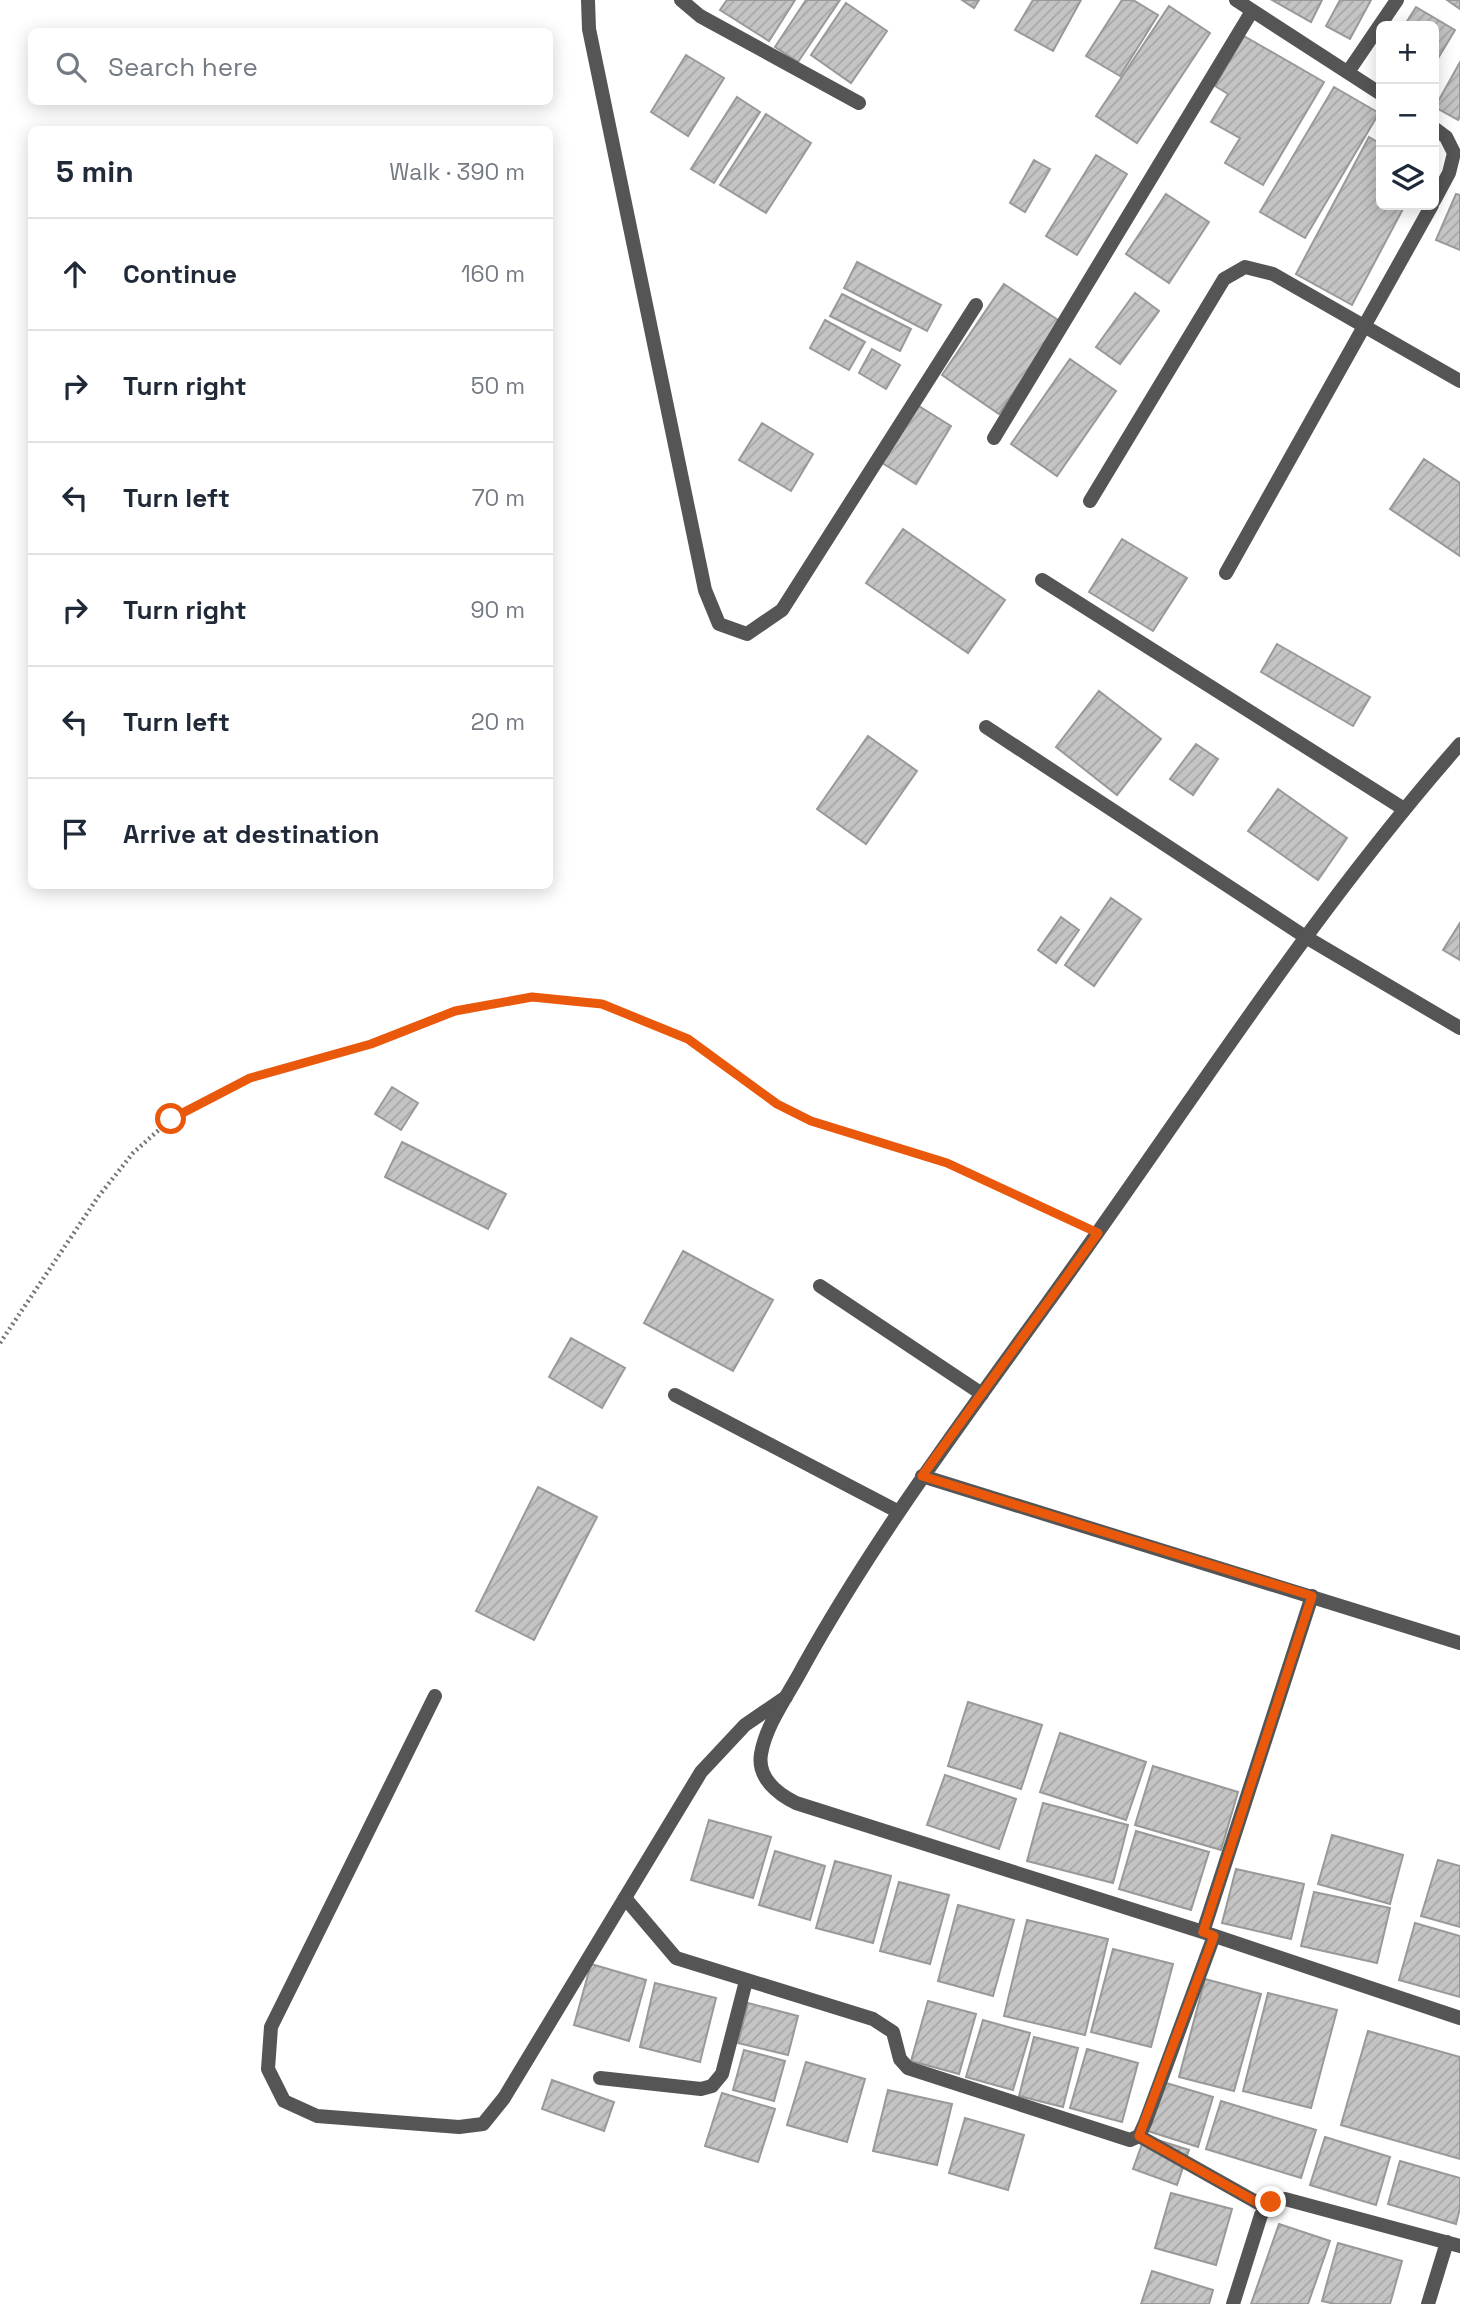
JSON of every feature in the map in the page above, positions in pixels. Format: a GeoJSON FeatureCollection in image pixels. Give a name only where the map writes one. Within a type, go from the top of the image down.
{"type":"FeatureCollection","features":[{"type":"Feature","properties":{"kind":"street"},"geometry":{"type":"LineString","coordinates":[[588,0],[589,29],[705,590],[719,624],[747,634],[782,610],[976,305]]}},
{"type":"Feature","properties":{"kind":"street"},"geometry":{"type":"LineString","coordinates":[[681,0],[700,16],[859,103]]}},
{"type":"Feature","properties":{"kind":"street"},"geometry":{"type":"LineString","coordinates":[[1236,0],[1376,90]]}},
{"type":"Feature","properties":{"kind":"street"},"geometry":{"type":"LineString","coordinates":[[1348,72],[1397,0]]}},
{"type":"Feature","properties":{"kind":"street"},"geometry":{"type":"LineString","coordinates":[[994,438],[1252,10]]}},
{"type":"Feature","properties":{"kind":"street"},"geometry":{"type":"LineString","coordinates":[[1439,132],[1446,137],[1454,153],[1449,173],[1439,192]]}},
{"type":"Feature","properties":{"kind":"street"},"geometry":{"type":"LineString","coordinates":[[1226,573],[1429,210]]}},
{"type":"Feature","properties":{"kind":"street"},"geometry":{"type":"LineString","coordinates":[[1090,501],[1224,279],[1245,267],[1273,274],[1460,381]]}},
{"type":"Feature","properties":{"kind":"street"},"geometry":{"type":"LineString","coordinates":[[1042,580],[1404,809]]}},
{"type":"Feature","properties":{"kind":"street"},"geometry":{"type":"LineString","coordinates":[[986,727],[1304,936],[1460,1028]]}},
{"type":"Feature","properties":{"kind":"street"},"geometry":{"type":"LineString","coordinates":[[1460,744],[1404,809],[1304,936],[1098,1233],[897,1511],[841,1598],[767,1732],[760,1758],[766,1780],[778,1794],[796,1803],[1209,1934],[1460,2018]]}},
{"type":"Feature","properties":{"kind":"street"},"geometry":{"type":"LineString","coordinates":[[820,1286],[982,1394]]}},
{"type":"Feature","properties":{"kind":"street"},"geometry":{"type":"LineString","coordinates":[[675,1395],[897,1511]]}},
{"type":"Feature","properties":{"kind":"street"},"geometry":{"type":"LineString","coordinates":[[922,1476],[1460,1643]]}},
{"type":"Feature","properties":{"kind":"street"},"geometry":{"type":"LineString","coordinates":[[625,1898],[676,1958],[873,2019],[893,2032],[900,2059],[908,2068],[1130,2140],[1139,2136],[1209,1934],[1312,1596]]}},
{"type":"Feature","properties":{"kind":"street"},"geometry":{"type":"LineString","coordinates":[[435,1696],[271,2027],[268,2069],[284,2101],[317,2116],[458,2127],[483,2124],[504,2098],[701,1772],[745,1726],[787,1696]]}},
{"type":"Feature","properties":{"kind":"street"},"geometry":{"type":"LineString","coordinates":[[600,2078],[701,2089],[712,2086],[722,2074],[746,1981]]}},
{"type":"Feature","properties":{"kind":"street"},"geometry":{"type":"LineString","coordinates":[[1139,2136],[1258,2203],[1285,2199],[1453,2244],[1427,2304]]}},
{"type":"Feature","properties":{"kind":"street"},"geometry":{"type":"LineString","coordinates":[[1233,2304],[1261,2214],[1271,2202]]}},
{"type":"Feature","properties":{"kind":"path"},"geometry":{"type":"LineString","coordinates":[[0,1343],[98,1197],[133,1153],[171,1119],[250,1078],[371,1044],[455,1011],[532,997],[602,1004],[688,1039],[777,1104],[811,1121],[947,1163],[1098,1233]]}},
{"type":"Feature","properties":{"kind":"building"},"geometry":{"type":"Polygon","coordinates":[[[727,0],[795,0],[769,41],[720,10],[727,0]]]}},
{"type":"Feature","properties":{"kind":"building"},"geometry":{"type":"Polygon","coordinates":[[[806,0],[840,0],[798,62],[775,47],[806,0]]]}},
{"type":"Feature","properties":{"kind":"building"},"geometry":{"type":"Polygon","coordinates":[[[962,0],[979,0],[974,8],[962,0]]]}},
{"type":"Feature","properties":{"kind":"building"},"geometry":{"type":"Polygon","coordinates":[[[1033,0],[1081,0],[1053,51],[1015,30],[1033,0]]]}},
{"type":"Feature","properties":{"kind":"building"},"geometry":{"type":"Polygon","coordinates":[[[1122,0],[1133,0],[1158,15],[1120,76],[1086,56],[1122,0]]]}},
{"type":"Feature","properties":{"kind":"building"},"geometry":{"type":"Polygon","coordinates":[[[1272,0],[1322,0],[1311,22],[1272,0]]]}},
{"type":"Feature","properties":{"kind":"building"},"geometry":{"type":"Polygon","coordinates":[[[1340,0],[1371,0],[1350,39],[1326,26],[1340,0]]]}},
{"type":"Feature","properties":{"kind":"building"},"geometry":{"type":"Polygon","coordinates":[[[1447,0],[1460,0],[1460,9],[1447,0]]]}},
{"type":"Feature","properties":{"kind":"building"},"geometry":{"type":"Polygon","coordinates":[[[846,3],[887,31],[851,83],[811,55],[846,3]]]}},
{"type":"Feature","properties":{"kind":"building"},"geometry":{"type":"Polygon","coordinates":[[[1169,6],[1210,33],[1137,143],[1096,116],[1169,6]]]}},
{"type":"Feature","properties":{"kind":"building"},"geometry":{"type":"Polygon","coordinates":[[[1416,7],[1455,30],[1439,57],[1439,21],[1407,21],[1416,7]]]}},
{"type":"Feature","properties":{"kind":"building"},"geometry":{"type":"Polygon","coordinates":[[[1244,36],[1324,82],[1263,185],[1225,163],[1240,138],[1211,122],[1228,94],[1215,86],[1244,36]]]}},
{"type":"Feature","properties":{"kind":"building"},"geometry":{"type":"Polygon","coordinates":[[[686,55],[724,78],[688,136],[651,112],[686,55]]]}},
{"type":"Feature","properties":{"kind":"building"},"geometry":{"type":"Polygon","coordinates":[[[1460,62],[1458,120],[1439,109],[1439,100],[1460,62]]]}},
{"type":"Feature","properties":{"kind":"building"},"geometry":{"type":"Polygon","coordinates":[[[1334,87],[1376,111],[1376,118],[1305,238],[1260,212],[1334,87]]]}},
{"type":"Feature","properties":{"kind":"building"},"geometry":{"type":"Polygon","coordinates":[[[737,97],[760,112],[714,183],[691,169],[737,97]]]}},
{"type":"Feature","properties":{"kind":"building"},"geometry":{"type":"Polygon","coordinates":[[[766,114],[811,143],[766,213],[720,185],[766,114]]]}},
{"type":"Feature","properties":{"kind":"building"},"geometry":{"type":"Polygon","coordinates":[[[1369,137],[1376,141],[1376,210],[1402,210],[1352,305],[1296,274],[1369,137]]]}},
{"type":"Feature","properties":{"kind":"building"},"geometry":{"type":"Polygon","coordinates":[[[1096,155],[1127,174],[1077,255],[1046,236],[1096,155]]]}},
{"type":"Feature","properties":{"kind":"building"},"geometry":{"type":"Polygon","coordinates":[[[1034,160],[1050,169],[1025,212],[1010,203],[1034,160]]]}},
{"type":"Feature","properties":{"kind":"building"},"geometry":{"type":"Polygon","coordinates":[[[1166,194],[1209,222],[1169,283],[1126,254],[1166,194]]]}},
{"type":"Feature","properties":{"kind":"building"},"geometry":{"type":"Polygon","coordinates":[[[1456,194],[1460,195],[1460,250],[1436,240],[1456,194]]]}},
{"type":"Feature","properties":{"kind":"building"},"geometry":{"type":"Polygon","coordinates":[[[857,262],[941,305],[927,331],[844,288],[857,262]]]}},
{"type":"Feature","properties":{"kind":"building"},"geometry":{"type":"Polygon","coordinates":[[[1004,284],[1061,322],[999,414],[942,375],[1004,284]]]}},
{"type":"Feature","properties":{"kind":"building"},"geometry":{"type":"Polygon","coordinates":[[[1135,293],[1159,311],[1120,364],[1096,347],[1135,293]]]}},
{"type":"Feature","properties":{"kind":"building"},"geometry":{"type":"Polygon","coordinates":[[[842,294],[911,329],[900,351],[830,316],[842,294]]]}},
{"type":"Feature","properties":{"kind":"building"},"geometry":{"type":"Polygon","coordinates":[[[825,320],[865,342],[849,370],[810,348],[825,320]]]}},
{"type":"Feature","properties":{"kind":"building"},"geometry":{"type":"Polygon","coordinates":[[[872,349],[900,365],[886,389],[859,373],[872,349]]]}},
{"type":"Feature","properties":{"kind":"building"},"geometry":{"type":"Polygon","coordinates":[[[1070,359],[1116,391],[1057,476],[1011,444],[1070,359]]]}},
{"type":"Feature","properties":{"kind":"building"},"geometry":{"type":"Polygon","coordinates":[[[914,403],[951,426],[916,484],[879,461],[914,403]]]}},
{"type":"Feature","properties":{"kind":"building"},"geometry":{"type":"Polygon","coordinates":[[[762,423],[813,454],[791,491],[739,460],[762,423]]]}},
{"type":"Feature","properties":{"kind":"building"},"geometry":{"type":"Polygon","coordinates":[[[1424,459],[1460,483],[1460,556],[1390,509],[1424,459]]]}},
{"type":"Feature","properties":{"kind":"building"},"geometry":{"type":"Polygon","coordinates":[[[903,529],[1005,600],[968,653],[866,583],[903,529]]]}},
{"type":"Feature","properties":{"kind":"building"},"geometry":{"type":"Polygon","coordinates":[[[1122,539],[1187,578],[1153,631],[1089,592],[1122,539]]]}},
{"type":"Feature","properties":{"kind":"building"},"geometry":{"type":"Polygon","coordinates":[[[1277,644],[1370,697],[1353,726],[1261,672],[1277,644]]]}},
{"type":"Feature","properties":{"kind":"building"},"geometry":{"type":"Polygon","coordinates":[[[1099,691],[1161,739],[1117,795],[1056,747],[1099,691]]]}},
{"type":"Feature","properties":{"kind":"building"},"geometry":{"type":"Polygon","coordinates":[[[868,736],[917,771],[866,844],[817,809],[868,736]]]}},
{"type":"Feature","properties":{"kind":"building"},"geometry":{"type":"Polygon","coordinates":[[[1196,744],[1218,759],[1193,795],[1170,779],[1196,744]]]}},
{"type":"Feature","properties":{"kind":"building"},"geometry":{"type":"Polygon","coordinates":[[[1278,789],[1347,838],[1318,880],[1248,831],[1278,789]]]}},
{"type":"Feature","properties":{"kind":"building"},"geometry":{"type":"Polygon","coordinates":[[[1111,898],[1141,919],[1094,986],[1065,965],[1111,898]]]}},
{"type":"Feature","properties":{"kind":"building"},"geometry":{"type":"Polygon","coordinates":[[[1061,917],[1079,930],[1056,963],[1038,950],[1061,917]]]}},
{"type":"Feature","properties":{"kind":"building"},"geometry":{"type":"Polygon","coordinates":[[[1460,923],[1460,960],[1443,950],[1460,923]]]}},
{"type":"Feature","properties":{"kind":"building"},"geometry":{"type":"Polygon","coordinates":[[[392,1087],[418,1103],[401,1130],[375,1114],[392,1087]]]}},
{"type":"Feature","properties":{"kind":"building"},"geometry":{"type":"Polygon","coordinates":[[[402,1142],[506,1194],[488,1229],[385,1177],[402,1142]]]}},
{"type":"Feature","properties":{"kind":"building"},"geometry":{"type":"Polygon","coordinates":[[[683,1251],[773,1300],[733,1371],[644,1323],[683,1251]]]}},
{"type":"Feature","properties":{"kind":"building"},"geometry":{"type":"Polygon","coordinates":[[[571,1338],[625,1368],[602,1408],[549,1377],[571,1338]]]}},
{"type":"Feature","properties":{"kind":"building"},"geometry":{"type":"Polygon","coordinates":[[[538,1487],[597,1517],[534,1640],[476,1611],[538,1487]]]}},
{"type":"Feature","properties":{"kind":"building"},"geometry":{"type":"Polygon","coordinates":[[[968,1702],[1042,1725],[1021,1789],[948,1766],[968,1702]]]}},
{"type":"Feature","properties":{"kind":"building"},"geometry":{"type":"Polygon","coordinates":[[[1060,1733],[1146,1762],[1126,1820],[1040,1792],[1060,1733]]]}},
{"type":"Feature","properties":{"kind":"building"},"geometry":{"type":"Polygon","coordinates":[[[1153,1766],[1238,1792],[1221,1850],[1135,1825],[1153,1766]]]}},
{"type":"Feature","properties":{"kind":"building"},"geometry":{"type":"Polygon","coordinates":[[[945,1775],[1016,1799],[999,1849],[927,1825],[945,1775]]]}},
{"type":"Feature","properties":{"kind":"building"},"geometry":{"type":"Polygon","coordinates":[[[1043,1803],[1128,1825],[1113,1883],[1027,1861],[1043,1803]]]}},
{"type":"Feature","properties":{"kind":"building"},"geometry":{"type":"Polygon","coordinates":[[[709,1820],[771,1837],[753,1898],[691,1880],[709,1820]]]}},
{"type":"Feature","properties":{"kind":"building"},"geometry":{"type":"Polygon","coordinates":[[[1136,1831],[1209,1852],[1191,1910],[1119,1889],[1136,1831]]]}},
{"type":"Feature","properties":{"kind":"building"},"geometry":{"type":"Polygon","coordinates":[[[1332,1835],[1403,1855],[1390,1904],[1318,1884],[1332,1835]]]}},
{"type":"Feature","properties":{"kind":"building"},"geometry":{"type":"Polygon","coordinates":[[[775,1851],[825,1866],[810,1920],[759,1905],[775,1851]]]}},
{"type":"Feature","properties":{"kind":"building"},"geometry":{"type":"Polygon","coordinates":[[[1438,1860],[1460,1866],[1460,1927],[1421,1916],[1438,1860]]]}},
{"type":"Feature","properties":{"kind":"building"},"geometry":{"type":"Polygon","coordinates":[[[835,1861],[891,1876],[873,1943],[816,1928],[835,1861]]]}},
{"type":"Feature","properties":{"kind":"building"},"geometry":{"type":"Polygon","coordinates":[[[1236,1869],[1304,1884],[1291,1939],[1222,1923],[1236,1869]]]}},
{"type":"Feature","properties":{"kind":"building"},"geometry":{"type":"Polygon","coordinates":[[[899,1882],[949,1895],[930,1964],[880,1951],[899,1882]]]}},
{"type":"Feature","properties":{"kind":"building"},"geometry":{"type":"Polygon","coordinates":[[[1314,1892],[1390,1908],[1377,1963],[1301,1946],[1314,1892]]]}},
{"type":"Feature","properties":{"kind":"building"},"geometry":{"type":"Polygon","coordinates":[[[958,1905],[1014,1920],[993,1996],[938,1981],[958,1905]]]}},
{"type":"Feature","properties":{"kind":"building"},"geometry":{"type":"Polygon","coordinates":[[[1027,1920],[1108,1939],[1085,2035],[1004,2016],[1027,1920]]]}},
{"type":"Feature","properties":{"kind":"building"},"geometry":{"type":"Polygon","coordinates":[[[1415,1923],[1460,1936],[1460,1997],[1399,1980],[1415,1923]]]}},
{"type":"Feature","properties":{"kind":"building"},"geometry":{"type":"Polygon","coordinates":[[[1113,1949],[1173,1964],[1151,2047],[1091,2032],[1113,1949]]]}},
{"type":"Feature","properties":{"kind":"building"},"geometry":{"type":"Polygon","coordinates":[[[591,1964],[646,1980],[629,2041],[574,2025],[591,1964]]]}},
{"type":"Feature","properties":{"kind":"building"},"geometry":{"type":"Polygon","coordinates":[[[1205,1979],[1261,1994],[1234,2091],[1179,2077],[1205,1979]]]}},
{"type":"Feature","properties":{"kind":"building"},"geometry":{"type":"Polygon","coordinates":[[[655,1983],[716,1998],[700,2062],[640,2047],[655,1983]]]}},
{"type":"Feature","properties":{"kind":"building"},"geometry":{"type":"Polygon","coordinates":[[[1268,1993],[1337,2010],[1311,2108],[1243,2091],[1268,1993]]]}},
{"type":"Feature","properties":{"kind":"building"},"geometry":{"type":"Polygon","coordinates":[[[928,2001],[976,2014],[959,2074],[911,2061],[928,2001]]]}},
{"type":"Feature","properties":{"kind":"building"},"geometry":{"type":"Polygon","coordinates":[[[748,2003],[798,2016],[788,2055],[738,2043],[748,2003]]]}},
{"type":"Feature","properties":{"kind":"building"},"geometry":{"type":"Polygon","coordinates":[[[983,2020],[1030,2033],[1013,2090],[966,2077],[983,2020]]]}},
{"type":"Feature","properties":{"kind":"building"},"geometry":{"type":"Polygon","coordinates":[[[1368,2031],[1460,2057],[1460,2159],[1341,2125],[1368,2031]]]}},
{"type":"Feature","properties":{"kind":"building"},"geometry":{"type":"Polygon","coordinates":[[[1034,2037],[1078,2048],[1063,2107],[1019,2096],[1034,2037]]]}},
{"type":"Feature","properties":{"kind":"building"},"geometry":{"type":"Polygon","coordinates":[[[1087,2049],[1138,2063],[1122,2122],[1070,2108],[1087,2049]]]}},
{"type":"Feature","properties":{"kind":"building"},"geometry":{"type":"Polygon","coordinates":[[[744,2050],[785,2061],[774,2101],[733,2090],[744,2050]]]}},
{"type":"Feature","properties":{"kind":"building"},"geometry":{"type":"Polygon","coordinates":[[[806,2062],[865,2079],[847,2142],[787,2125],[806,2062]]]}},
{"type":"Feature","properties":{"kind":"building"},"geometry":{"type":"Polygon","coordinates":[[[552,2080],[614,2102],[604,2131],[542,2109],[552,2080]]]}},
{"type":"Feature","properties":{"kind":"building"},"geometry":{"type":"Polygon","coordinates":[[[1163,2082],[1213,2097],[1198,2147],[1148,2131],[1163,2082]]]}},
{"type":"Feature","properties":{"kind":"building"},"geometry":{"type":"Polygon","coordinates":[[[888,2090],[952,2104],[937,2165],[873,2151],[888,2090]]]}},
{"type":"Feature","properties":{"kind":"building"},"geometry":{"type":"Polygon","coordinates":[[[722,2093],[775,2109],[758,2162],[705,2146],[722,2093]]]}},
{"type":"Feature","properties":{"kind":"building"},"geometry":{"type":"Polygon","coordinates":[[[1221,2101],[1316,2130],[1301,2178],[1206,2149],[1221,2101]]]}},
{"type":"Feature","properties":{"kind":"building"},"geometry":{"type":"Polygon","coordinates":[[[965,2118],[1024,2135],[1008,2190],[949,2173],[965,2118]]]}},
{"type":"Feature","properties":{"kind":"building"},"geometry":{"type":"Polygon","coordinates":[[[1145,2136],[1189,2150],[1177,2185],[1133,2169],[1145,2136]]]}},
{"type":"Feature","properties":{"kind":"building"},"geometry":{"type":"Polygon","coordinates":[[[1325,2137],[1390,2157],[1376,2205],[1310,2185],[1325,2137]]]}},
{"type":"Feature","properties":{"kind":"building"},"geometry":{"type":"Polygon","coordinates":[[[1400,2161],[1460,2178],[1460,2208],[1456,2224],[1388,2204],[1400,2161]]]}},
{"type":"Feature","properties":{"kind":"building"},"geometry":{"type":"Polygon","coordinates":[[[1171,2193],[1232,2209],[1216,2265],[1155,2248],[1171,2193]]]}},
{"type":"Feature","properties":{"kind":"building"},"geometry":{"type":"Polygon","coordinates":[[[1279,2224],[1330,2241],[1308,2304],[1251,2304],[1279,2224]]]}},
{"type":"Feature","properties":{"kind":"building"},"geometry":{"type":"Polygon","coordinates":[[[1338,2243],[1402,2261],[1390,2304],[1335,2304],[1322,2301],[1338,2243]]]}},
{"type":"Feature","properties":{"kind":"building"},"geometry":{"type":"Polygon","coordinates":[[[1152,2271],[1213,2290],[1209,2304],[1141,2304],[1152,2271]]]}},
{"type":"Feature","properties":{"kind":"route"},"geometry":{"type":"LineString","coordinates":[[171,1119],[250,1078],[371,1044],[455,1011],[532,997],[602,1004],[688,1039],[777,1104],[811,1121],[947,1163],[1098,1233],[922,1476],[1312,1596],[1203,1932],[1214,1936],[1139,2136],[1258,2203],[1271,2202]]}}]}
